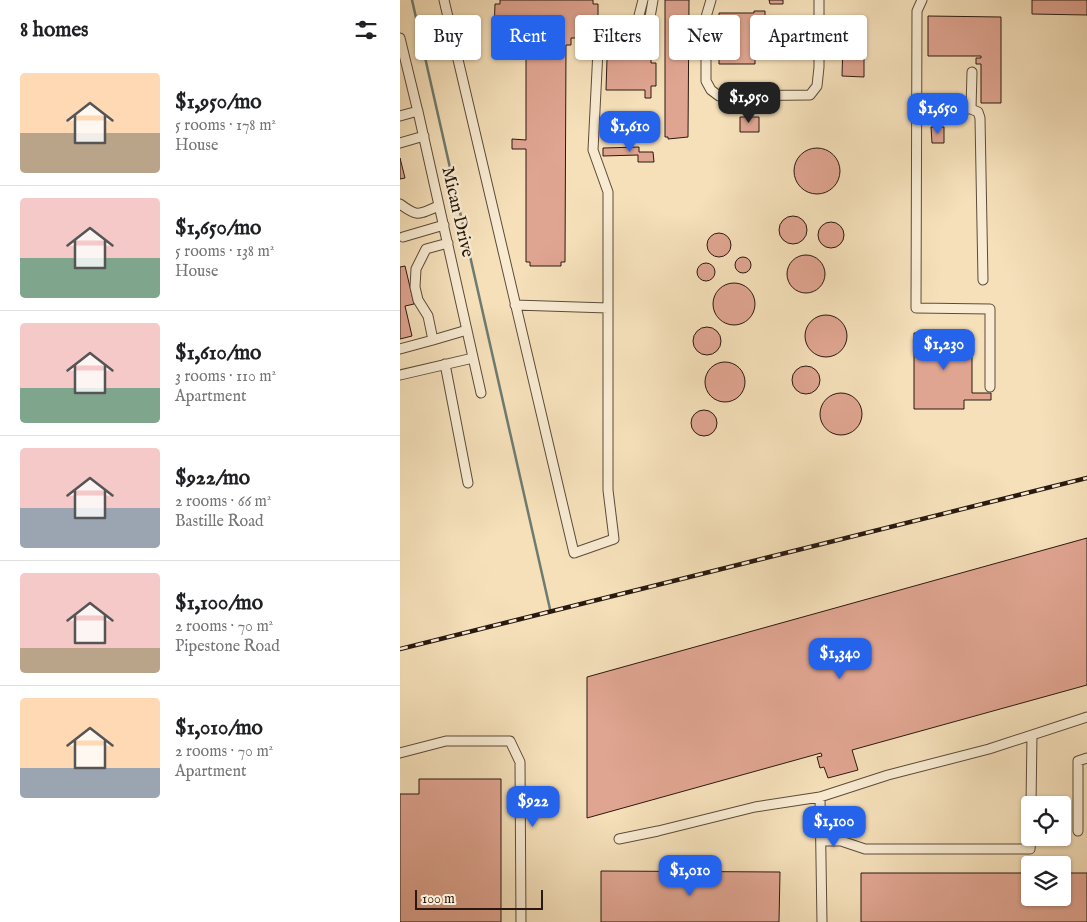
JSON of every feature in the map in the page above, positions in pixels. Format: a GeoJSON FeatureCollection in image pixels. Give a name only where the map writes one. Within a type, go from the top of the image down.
{"type":"FeatureCollection","features":[{"type":"Feature","properties":{"kind":"street"},"geometry":{"type":"LineString","coordinates":[[444,0],[574,553],[614,539],[608,490],[608,192],[593,150],[598,60]]}},
{"type":"Feature","properties":{"kind":"street"},"geometry":{"type":"LineString","coordinates":[[650,15],[653,0]]}},
{"type":"Feature","properties":{"kind":"street"},"geometry":{"type":"LineString","coordinates":[[711,0],[706,17],[706,81],[711,90],[719,96],[810,95],[817,86],[819,66],[819,0]]}},
{"type":"Feature","properties":{"kind":"street"},"geometry":{"type":"LineString","coordinates":[[922,0],[917,11],[916,308],[990,309],[990,387]]}},
{"type":"Feature","properties":{"kind":"street"},"geometry":{"type":"LineString","coordinates":[[639,15],[642,1]]}},
{"type":"Feature","properties":{"kind":"street","name":"Mican Drive"},"geometry":{"type":"LineString","coordinates":[[400,38],[404,76],[418,111],[481,393]]}},
{"type":"Feature","properties":{"kind":"street"},"geometry":{"type":"LineString","coordinates":[[971,109],[972,72]]}},
{"type":"Feature","properties":{"kind":"street"},"geometry":{"type":"LineString","coordinates":[[916,106],[971,109],[978,112],[980,118],[983,280]]}},
{"type":"Feature","properties":{"kind":"street"},"geometry":{"type":"LineString","coordinates":[[400,116],[418,111]]}},
{"type":"Feature","properties":{"kind":"street"},"geometry":{"type":"LineString","coordinates":[[400,143],[424,136]]}},
{"type":"Feature","properties":{"kind":"street"},"geometry":{"type":"LineString","coordinates":[[400,204],[416,215],[439,206]]}},
{"type":"Feature","properties":{"kind":"street"},"geometry":{"type":"LineString","coordinates":[[416,215],[420,232]]}},
{"type":"Feature","properties":{"kind":"street"},"geometry":{"type":"LineString","coordinates":[[403,237],[444,225]]}},
{"type":"Feature","properties":{"kind":"street"},"geometry":{"type":"LineString","coordinates":[[434,340],[428,316],[418,300],[415,287],[416,268],[426,250],[448,243]]}},
{"type":"Feature","properties":{"kind":"street"},"geometry":{"type":"LineString","coordinates":[[516,305],[608,308]]}},
{"type":"Feature","properties":{"kind":"street"},"geometry":{"type":"LineString","coordinates":[[400,349],[467,330]]}},
{"type":"Feature","properties":{"kind":"street"},"geometry":{"type":"LineString","coordinates":[[400,374],[473,358]]}},
{"type":"Feature","properties":{"kind":"street"},"geometry":{"type":"LineString","coordinates":[[445,364],[468,483]]}},
{"type":"Feature","properties":{"kind":"street"},"geometry":{"type":"LineString","coordinates":[[619,839],[755,807],[820,797],[888,775],[989,748],[1087,717]]}},
{"type":"Feature","properties":{"kind":"street"},"geometry":{"type":"LineString","coordinates":[[1031,796],[1032,734]]}},
{"type":"Feature","properties":{"kind":"street"},"geometry":{"type":"LineString","coordinates":[[400,753],[446,742],[510,741],[520,762],[521,922]]}},
{"type":"Feature","properties":{"kind":"street"},"geometry":{"type":"LineString","coordinates":[[1078,831],[1078,761],[1087,758]]}},
{"type":"Feature","properties":{"kind":"street"},"geometry":{"type":"LineString","coordinates":[[820,797],[822,922]]}},
{"type":"Feature","properties":{"kind":"street"},"geometry":{"type":"LineString","coordinates":[[822,841],[841,841],[865,849],[1030,849],[1030,846]]}},
{"type":"Feature","properties":{"kind":"building"},"geometry":{"type":"Polygon","coordinates":[[[500,0],[593,0],[593,4],[598,4],[598,15],[575,15],[575,38],[571,38],[571,45],[566,45],[565,262],[561,262],[561,266],[530,266],[530,262],[526,262],[526,149],[512,149],[512,139],[526,140],[526,60],[565,60],[565,15],[495,15],[495,4],[500,4],[500,0]]]}},
{"type":"Feature","properties":{"kind":"building"},"geometry":{"type":"Polygon","coordinates":[[[665,0],[689,0],[689,15],[669,15],[669,60],[689,60],[688,137],[668,139],[668,137],[665,137],[665,0]]]}},
{"type":"Feature","properties":{"kind":"building"},"geometry":{"type":"Polygon","coordinates":[[[769,0],[783,0],[783,4],[770,4],[769,0]]]}},
{"type":"Feature","properties":{"kind":"building"},"geometry":{"type":"Polygon","coordinates":[[[1032,0],[1087,0],[1087,15],[1032,14],[1032,0]]]}},
{"type":"Feature","properties":{"kind":"building"},"geometry":{"type":"Polygon","coordinates":[[[754,11],[765,11],[765,15],[750,15],[750,60],[755,60],[755,64],[719,64],[719,60],[740,60],[740,15],[719,15],[719,13],[754,13],[754,11]]]}},
{"type":"Feature","properties":{"kind":"building"},"geometry":{"type":"Polygon","coordinates":[[[928,16],[1001,17],[1001,103],[981,103],[981,64],[976,64],[976,58],[981,58],[981,56],[928,56],[928,16]]]}},
{"type":"Feature","properties":{"kind":"building"},"geometry":{"type":"Polygon","coordinates":[[[607,60],[651,60],[651,63],[656,63],[656,86],[651,86],[651,98],[645,98],[645,90],[606,90],[607,60]]]}},
{"type":"Feature","properties":{"kind":"building"},"geometry":{"type":"Polygon","coordinates":[[[842,60],[864,60],[864,77],[842,76],[842,60]]]}},
{"type":"Feature","properties":{"kind":"building"},"geometry":{"type":"Polygon","coordinates":[[[740,117],[759,117],[759,132],[740,132],[740,117]]]}},
{"type":"Feature","properties":{"kind":"building"},"geometry":{"type":"Polygon","coordinates":[[[931,127],[944,127],[944,143],[932,143],[931,127]]]}},
{"type":"Feature","properties":{"kind":"building"},"geometry":{"type":"Polygon","coordinates":[[[639,147],[639,152],[653,152],[654,162],[638,162],[638,155],[603,156],[603,148],[639,147]]]}},
{"type":"Feature","properties":{"kind":"building"},"geometry":{"type":"Polygon","coordinates":[[[813,148],[821,148],[830,152],[836,158],[840,171],[836,184],[830,190],[821,194],[813,194],[804,190],[798,184],[794,175],[794,167],[798,158],[804,152],[813,148]]]}},
{"type":"Feature","properties":{"kind":"building"},"geometry":{"type":"Polygon","coordinates":[[[400,158],[405,178],[400,179],[400,158]]]}},
{"type":"Feature","properties":{"kind":"building"},"geometry":{"type":"Polygon","coordinates":[[[793,216],[803,220],[807,230],[803,240],[793,244],[783,240],[779,230],[783,220],[793,216]]]}},
{"type":"Feature","properties":{"kind":"building"},"geometry":{"type":"Polygon","coordinates":[[[831,222],[840,226],[844,235],[840,244],[831,248],[822,244],[818,235],[822,226],[831,222]]]}},
{"type":"Feature","properties":{"kind":"building"},"geometry":{"type":"Polygon","coordinates":[[[719,233],[727,237],[731,245],[727,253],[719,257],[711,253],[707,245],[711,237],[719,233]]]}},
{"type":"Feature","properties":{"kind":"building"},"geometry":{"type":"Polygon","coordinates":[[[806,255],[820,260],[825,274],[820,288],[806,293],[792,288],[787,274],[792,260],[806,255]]]}},
{"type":"Feature","properties":{"kind":"building"},"geometry":{"type":"Polygon","coordinates":[[[743,257],[749,259],[751,265],[749,271],[743,273],[737,271],[735,265],[737,259],[743,257]]]}},
{"type":"Feature","properties":{"kind":"building"},"geometry":{"type":"Polygon","coordinates":[[[706,263],[712,266],[715,272],[712,278],[706,281],[700,278],[697,272],[700,266],[706,263]]]}},
{"type":"Feature","properties":{"kind":"building"},"geometry":{"type":"Polygon","coordinates":[[[405,266],[414,304],[405,306],[412,336],[400,339],[400,267],[405,266]]]}},
{"type":"Feature","properties":{"kind":"building"},"geometry":{"type":"Polygon","coordinates":[[[734,283],[749,289],[755,304],[749,319],[734,325],[719,319],[713,304],[719,289],[734,283]]]}},
{"type":"Feature","properties":{"kind":"building"},"geometry":{"type":"Polygon","coordinates":[[[830,315],[838,318],[844,324],[847,336],[844,348],[838,354],[822,357],[814,354],[808,348],[805,332],[808,324],[814,318],[830,315]]]}},
{"type":"Feature","properties":{"kind":"building"},"geometry":{"type":"Polygon","coordinates":[[[707,327],[717,331],[721,341],[717,351],[707,355],[697,351],[693,341],[697,331],[707,327]]]}},
{"type":"Feature","properties":{"kind":"building"},"geometry":{"type":"Polygon","coordinates":[[[914,333],[972,334],[972,393],[991,393],[991,400],[964,400],[964,409],[914,409],[914,333]]]}},
{"type":"Feature","properties":{"kind":"building"},"geometry":{"type":"Polygon","coordinates":[[[729,362],[736,365],[742,371],[745,382],[744,390],[736,399],[729,402],[721,402],[714,399],[706,390],[705,378],[708,371],[717,363],[729,362]]]}},
{"type":"Feature","properties":{"kind":"building"},"geometry":{"type":"Polygon","coordinates":[[[806,366],[816,370],[820,380],[816,390],[806,394],[796,390],[792,380],[796,370],[806,366]]]}},
{"type":"Feature","properties":{"kind":"building"},"geometry":{"type":"Polygon","coordinates":[[[837,393],[845,393],[856,399],[862,414],[856,429],[845,435],[837,435],[826,429],[820,418],[820,410],[826,399],[837,393]]]}},
{"type":"Feature","properties":{"kind":"building"},"geometry":{"type":"Polygon","coordinates":[[[704,410],[713,414],[717,423],[713,432],[704,436],[695,432],[691,423],[695,414],[704,410]]]}},
{"type":"Feature","properties":{"kind":"building"},"geometry":{"type":"Polygon","coordinates":[[[1087,538],[1087,685],[852,750],[858,770],[828,778],[824,767],[820,768],[817,757],[822,756],[821,753],[587,818],[587,677],[1087,538]]]}},
{"type":"Feature","properties":{"kind":"building"},"geometry":{"type":"Polygon","coordinates":[[[419,779],[501,779],[501,922],[400,922],[400,794],[419,794],[419,779]]]}},
{"type":"Feature","properties":{"kind":"building"},"geometry":{"type":"Polygon","coordinates":[[[601,871],[780,872],[779,922],[601,922],[601,871]]]}},
{"type":"Feature","properties":{"kind":"building"},"geometry":{"type":"Polygon","coordinates":[[[861,873],[1021,873],[1021,906],[1071,906],[1071,873],[1087,873],[1087,922],[861,922],[861,873]]]}},
{"type":"Feature","properties":{"kind":"waterway"},"geometry":{"type":"LineString","coordinates":[[412,0],[550,609]]}},
{"type":"Feature","properties":{"kind":"railway"},"geometry":{"type":"LineString","coordinates":[[400,649],[1087,478]]}}]}
